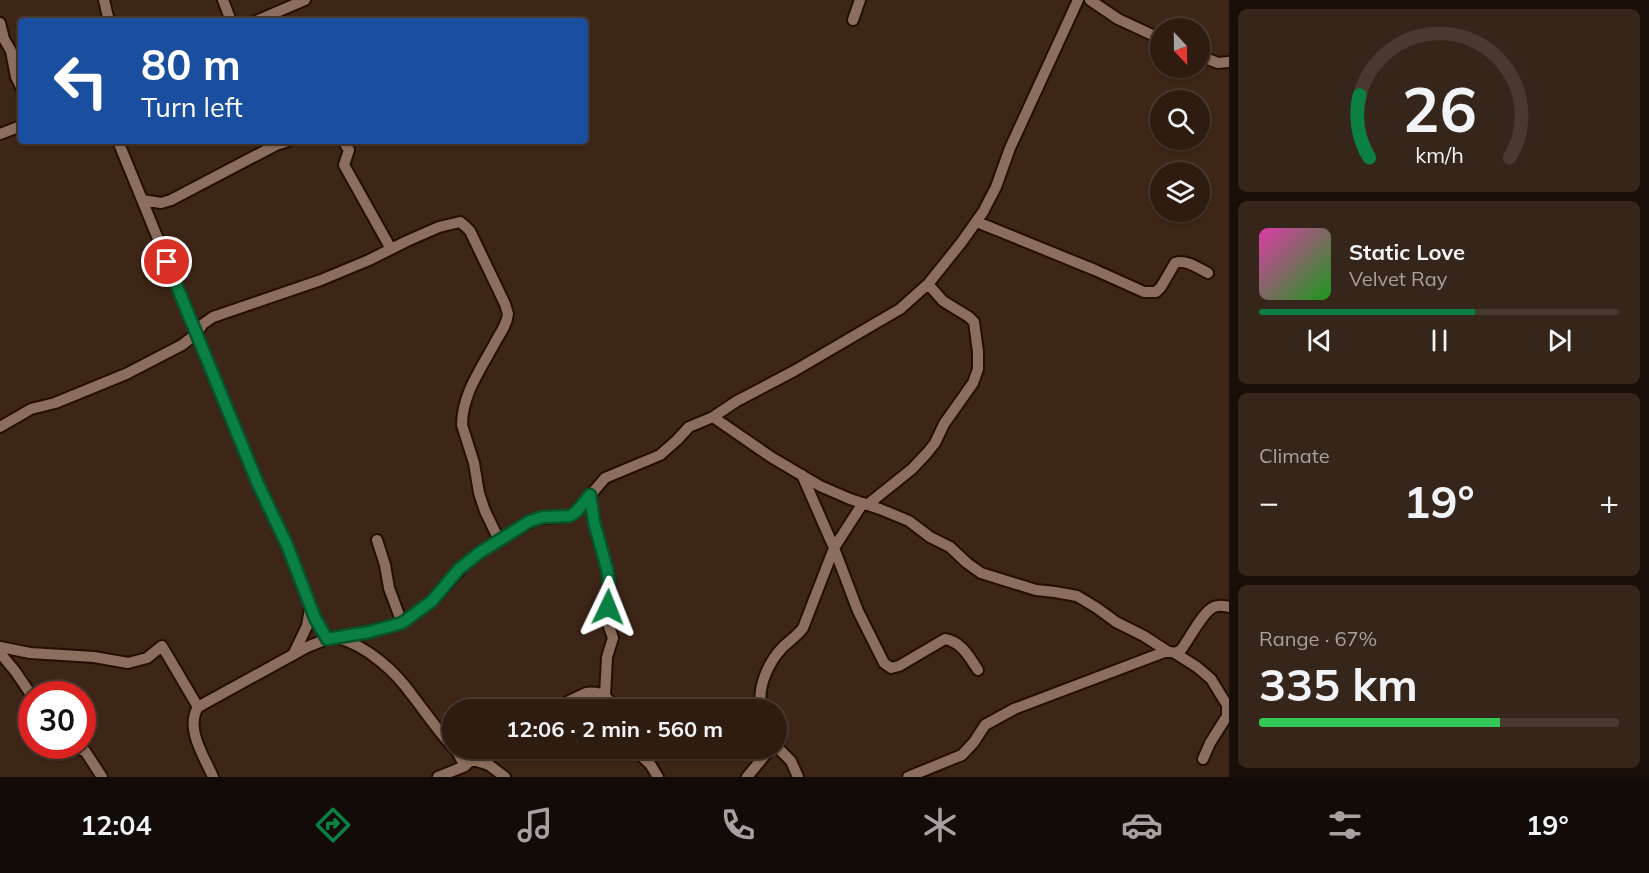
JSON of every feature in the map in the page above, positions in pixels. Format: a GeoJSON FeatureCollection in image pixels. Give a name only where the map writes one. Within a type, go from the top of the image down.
{"type":"FeatureCollection","features":[{"type":"Feature","properties":{"kind":"street"},"geometry":{"type":"LineString","coordinates":[[104,0],[108,18]]}},
{"type":"Feature","properties":{"kind":"street"},"geometry":{"type":"LineString","coordinates":[[223,0],[230,18]]}},
{"type":"Feature","properties":{"kind":"street"},"geometry":{"type":"LineString","coordinates":[[263,18],[304,0]]}},
{"type":"Feature","properties":{"kind":"street"},"geometry":{"type":"LineString","coordinates":[[853,20],[860,0]]}},
{"type":"Feature","properties":{"kind":"street"},"geometry":{"type":"LineString","coordinates":[[213,777],[193,727],[198,707],[293,655],[331,638],[369,632],[402,623],[432,601],[468,561],[499,540],[536,519],[570,516],[605,478],[660,455],[689,427],[713,417],[736,401],[804,366],[900,309],[928,284],[977,222],[996,186],[1010,148],[1078,0]]}},
{"type":"Feature","properties":{"kind":"street"},"geometry":{"type":"LineString","coordinates":[[1090,0],[1118,19],[1150,34]]}},
{"type":"Feature","properties":{"kind":"street"},"geometry":{"type":"LineString","coordinates":[[0,23],[4,39],[11,51],[18,81]]}},
{"type":"Feature","properties":{"kind":"street"},"geometry":{"type":"LineString","coordinates":[[1210,60],[1218,63],[1229,62]]}},
{"type":"Feature","properties":{"kind":"street"},"geometry":{"type":"LineString","coordinates":[[0,135],[18,127]]}},
{"type":"Feature","properties":{"kind":"street"},"geometry":{"type":"LineString","coordinates":[[119,144],[258,484],[287,545],[315,618],[331,638],[360,647],[397,677],[442,736]]}},
{"type":"Feature","properties":{"kind":"street"},"geometry":{"type":"LineString","coordinates":[[142,200],[161,203],[182,196],[273,144]]}},
{"type":"Feature","properties":{"kind":"street"},"geometry":{"type":"LineString","coordinates":[[345,144],[349,150],[344,165],[391,249]]}},
{"type":"Feature","properties":{"kind":"street"},"geometry":{"type":"LineString","coordinates":[[150,220],[161,203]]}},
{"type":"Feature","properties":{"kind":"street"},"geometry":{"type":"LineString","coordinates":[[0,427],[30,409],[55,403],[126,374],[182,345],[213,317],[321,280],[407,241],[457,222],[470,231],[507,310],[508,318],[471,387],[462,418],[462,425],[478,478],[479,493],[499,540]]}},
{"type":"Feature","properties":{"kind":"street"},"geometry":{"type":"LineString","coordinates":[[977,222],[1144,292],[1156,292],[1175,263],[1178,262],[1184,261],[1208,273]]}},
{"type":"Feature","properties":{"kind":"street"},"geometry":{"type":"LineString","coordinates":[[760,699],[761,687],[768,670],[782,649],[803,628],[834,548],[865,504],[912,469],[927,453],[973,383],[978,369],[974,322],[943,301],[928,284]]}},
{"type":"Feature","properties":{"kind":"street"},"geometry":{"type":"LineString","coordinates":[[713,417],[771,457],[820,486],[909,521],[930,537],[950,547],[981,573],[1036,590],[1077,596],[1116,622],[1197,667],[1211,679],[1227,705],[1227,716],[1203,759]]}},
{"type":"Feature","properties":{"kind":"street"},"geometry":{"type":"LineString","coordinates":[[802,475],[858,611],[884,663],[891,668],[899,666],[945,639],[954,640],[963,648],[978,670]]}},
{"type":"Feature","properties":{"kind":"street"},"geometry":{"type":"LineString","coordinates":[[590,495],[594,522],[609,582],[607,621],[613,638],[607,657],[605,695]]}},
{"type":"Feature","properties":{"kind":"street"},"geometry":{"type":"LineString","coordinates":[[377,540],[389,588],[402,623]]}},
{"type":"Feature","properties":{"kind":"street"},"geometry":{"type":"LineString","coordinates":[[293,655],[307,626],[310,604]]}},
{"type":"Feature","properties":{"kind":"street"},"geometry":{"type":"LineString","coordinates":[[908,777],[962,755],[985,725],[1014,709],[1181,650],[1205,614],[1214,607],[1229,607]]}},
{"type":"Feature","properties":{"kind":"street"},"geometry":{"type":"LineString","coordinates":[[0,647],[30,653],[94,657],[128,663],[147,658],[162,646],[198,707]]}},
{"type":"Feature","properties":{"kind":"street"},"geometry":{"type":"LineString","coordinates":[[0,653],[22,681]]}},
{"type":"Feature","properties":{"kind":"street"},"geometry":{"type":"LineString","coordinates":[[573,699],[586,693],[599,693],[608,699]]}},
{"type":"Feature","properties":{"kind":"street"},"geometry":{"type":"LineString","coordinates":[[787,757],[798,777]]}},
{"type":"Feature","properties":{"kind":"street"},"geometry":{"type":"LineString","coordinates":[[90,759],[102,777]]}},
{"type":"Feature","properties":{"kind":"street"},"geometry":{"type":"LineString","coordinates":[[461,759],[465,766]]}},
{"type":"Feature","properties":{"kind":"street"},"geometry":{"type":"LineString","coordinates":[[484,763],[488,759]]}},
{"type":"Feature","properties":{"kind":"street"},"geometry":{"type":"LineString","coordinates":[[645,759],[658,777]]}},
{"type":"Feature","properties":{"kind":"street"},"geometry":{"type":"LineString","coordinates":[[747,777],[762,759]]}},
{"type":"Feature","properties":{"kind":"street"},"geometry":{"type":"LineString","coordinates":[[438,777],[465,766],[470,761],[484,763],[505,777]]}},
{"type":"Feature","properties":{"kind":"route"},"geometry":{"type":"LineString","coordinates":[[167,262],[258,484],[287,545],[315,618],[327,639],[369,632],[408,620],[432,601],[459,569],[479,553],[530,521],[543,517],[570,516],[590,495],[594,522],[607,569],[608,607]]}}]}
